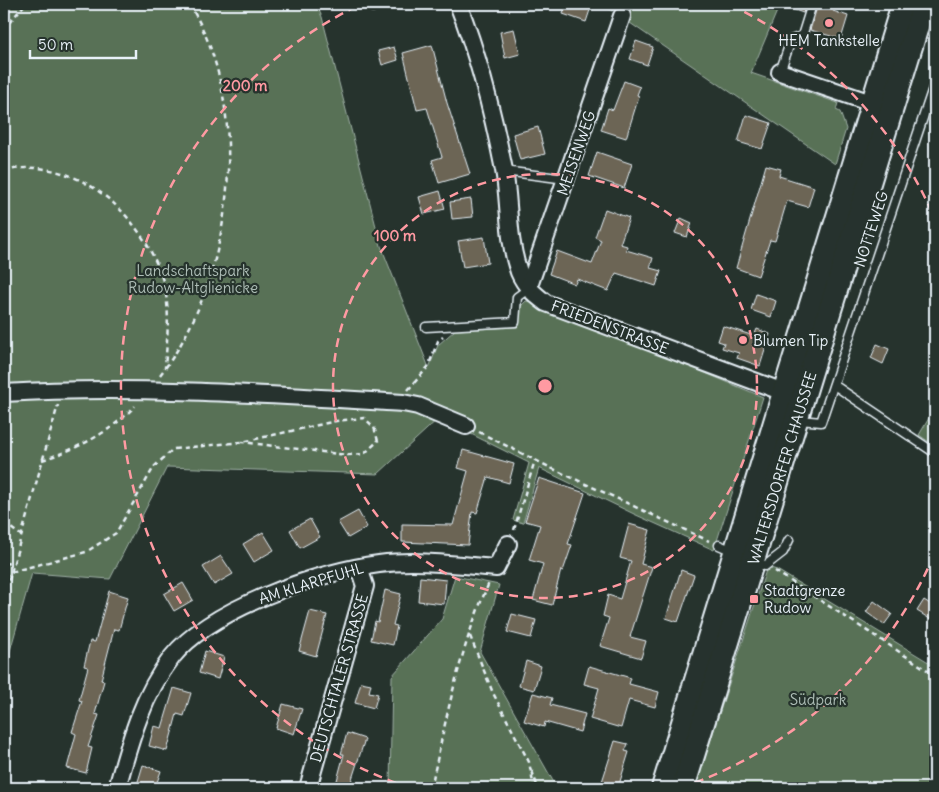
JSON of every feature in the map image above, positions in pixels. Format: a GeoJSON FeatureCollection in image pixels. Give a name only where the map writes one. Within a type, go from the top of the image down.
{"type":"FeatureCollection","features":[{"type":"Feature","properties":{"kind":"main road","name":"WALTERSDORFER CHAUSSEE"},"geometry":{"type":"LineString","coordinates":[[663,788],[795,404],[882,106],[903,4]]}},
{"type":"Feature","properties":{"kind":"main road","name":"WALTERSDORFER CHAUSSEE"},"geometry":{"type":"LineString","coordinates":[[882,106],[924,4]]}},
{"type":"Feature","properties":{"kind":"main road","name":"WALTERSDORFER CHAUSSEE"},"geometry":{"type":"LineString","coordinates":[[683,788],[746,548]]}},
{"type":"Feature","properties":{"kind":"street","name":"FRIEDENSTRASSE"},"geometry":{"type":"LineString","coordinates":[[458,4],[474,44],[504,171],[513,251],[519,273],[528,289],[546,303],[795,404]]}},
{"type":"Feature","properties":{"kind":"street","name":"MEISENWEG"},"geometry":{"type":"LineString","coordinates":[[528,289],[622,16]]}},
{"type":"Feature","properties":{"kind":"street"},"geometry":{"type":"LineString","coordinates":[[780,72],[882,106]]}},
{"type":"Feature","properties":{"kind":"street"},"geometry":{"type":"LineString","coordinates":[[4,393],[63,389],[148,391],[258,394],[403,403],[418,406],[466,426]]}},
{"type":"Feature","properties":{"kind":"street"},"geometry":{"type":"LineString","coordinates":[[496,568],[508,544]]}},
{"type":"Feature","properties":{"kind":"street","name":"AM KLARPFUHL"},"geometry":{"type":"LineString","coordinates":[[117,788],[134,729],[147,695],[173,656],[209,624],[251,601],[359,568],[380,564],[428,562],[496,568]]}},
{"type":"Feature","properties":{"kind":"street","name":"DEUTSCHTALER STRASSE"},"geometry":{"type":"LineString","coordinates":[[308,788],[365,586],[359,568]]}},
{"type":"Feature","properties":{"kind":"lane"},"geometry":{"type":"LineString","coordinates":[[372,7],[386,4]]}},
{"type":"Feature","properties":{"kind":"lane"},"geometry":{"type":"LineString","coordinates":[[780,72],[791,40],[802,36],[812,4]]}},
{"type":"Feature","properties":{"kind":"lane","name":"NOTTEWEG"},"geometry":{"type":"LineString","coordinates":[[795,404],[821,422],[935,82]]}},
{"type":"Feature","properties":{"kind":"lane"},"geometry":{"type":"LineString","coordinates":[[504,171],[567,180]]}},
{"type":"Feature","properties":{"kind":"lane"},"geometry":{"type":"LineString","coordinates":[[426,327],[515,322],[517,297],[528,289]]}},
{"type":"Feature","properties":{"kind":"lane"},"geometry":{"type":"LineString","coordinates":[[834,385],[935,453]]}},
{"type":"Feature","properties":{"kind":"lane"},"geometry":{"type":"LineString","coordinates":[[746,548],[783,552],[789,540]]}},
{"type":"Feature","properties":{"kind":"path"},"geometry":{"type":"LineString","coordinates":[[4,29],[25,4]]}},
{"type":"Feature","properties":{"kind":"path"},"geometry":{"type":"LineString","coordinates":[[42,460],[72,451],[101,434],[125,416],[165,369],[187,335],[204,300],[217,254],[226,204],[227,127],[216,63],[198,18],[189,4]]}},
{"type":"Feature","properties":{"kind":"path"},"geometry":{"type":"LineString","coordinates":[[4,171],[18,167],[50,170],[81,180],[111,199],[132,220],[150,250],[163,282],[168,325],[165,369]]}},
{"type":"Feature","properties":{"kind":"path"},"geometry":{"type":"LineString","coordinates":[[403,403],[408,389],[428,367],[438,341],[459,324]]}},
{"type":"Feature","properties":{"kind":"path"},"geometry":{"type":"LineString","coordinates":[[4,598],[63,389]]}},
{"type":"Feature","properties":{"kind":"path"},"geometry":{"type":"LineString","coordinates":[[4,576],[11,572],[86,552],[116,533],[154,467],[174,449],[242,442],[336,421],[364,418],[374,427],[378,441],[364,454],[347,455],[242,442]]}},
{"type":"Feature","properties":{"kind":"path"},"geometry":{"type":"LineString","coordinates":[[466,426],[535,460],[746,548],[935,675]]}},
{"type":"Feature","properties":{"kind":"path"},"geometry":{"type":"LineString","coordinates":[[508,544],[520,517],[535,460]]}},
{"type":"Feature","properties":{"kind":"path"},"geometry":{"type":"LineString","coordinates":[[4,523],[22,536]]}},
{"type":"Feature","properties":{"kind":"path"},"geometry":{"type":"LineString","coordinates":[[4,563],[13,564]]}},
{"type":"Feature","properties":{"kind":"path"},"geometry":{"type":"LineString","coordinates":[[431,788],[451,700],[469,635],[478,607],[496,568]]}},
{"type":"Feature","properties":{"kind":"path"},"geometry":{"type":"LineString","coordinates":[[469,635],[493,692],[529,762],[538,788]]}},
{"type":"Feature","properties":{"kind":"path"},"geometry":{"type":"LineString","coordinates":[[529,762],[534,788]]}},
{"type":"Feature","properties":{"kind":"path"},"geometry":{"type":"LineString","coordinates":[[4,781],[31,788]]}},
{"type":"Feature","properties":{"kind":"green space","name":"Landschaftspark Rudow-Altglienicke"},"geometry":{"type":"Polygon","coordinates":[[[4,4],[316,4],[322,17],[381,246],[429,368],[438,345],[455,330],[517,327],[520,307],[526,301],[534,302],[763,397],[714,550],[539,468],[523,523],[513,520],[529,463],[439,418],[378,474],[167,467],[110,579],[32,573],[4,672],[4,4]]]}},
{"type":"Feature","properties":{"kind":"green space"},"geometry":{"type":"Polygon","coordinates":[[[602,4],[780,4],[751,73],[838,103],[836,110],[840,112],[846,129],[835,164],[630,23],[632,18],[614,8],[612,11],[602,4]]]}},
{"type":"Feature","properties":{"kind":"green space"},"geometry":{"type":"Polygon","coordinates":[[[935,408],[935,446],[919,435],[935,408]]]}},
{"type":"Feature","properties":{"kind":"green space","name":"Südpark"},"geometry":{"type":"Polygon","coordinates":[[[767,567],[777,570],[935,666],[935,788],[695,788],[767,567]]]}},
{"type":"Feature","properties":{"kind":"green space"},"geometry":{"type":"Polygon","coordinates":[[[455,576],[499,585],[480,652],[557,788],[390,788],[392,676],[442,619],[455,576]]]}},
{"type":"Feature","properties":{"kind":"building"},"geometry":{"type":"Polygon","coordinates":[[[566,4],[592,4],[586,22],[563,14],[566,4]]]}},
{"type":"Feature","properties":{"kind":"building"},"geometry":{"type":"Polygon","coordinates":[[[784,4],[806,4],[803,13],[784,6],[784,4]]]}},
{"type":"Feature","properties":{"kind":"building","name":"HEM Tankstelle"},"geometry":{"type":"Polygon","coordinates":[[[818,4],[835,4],[833,11],[848,16],[841,39],[810,30],[818,4]]]}},
{"type":"Feature","properties":{"kind":"building"},"geometry":{"type":"Polygon","coordinates":[[[514,29],[520,54],[505,58],[500,32],[514,29]]]}},
{"type":"Feature","properties":{"kind":"building"},"geometry":{"type":"Polygon","coordinates":[[[636,41],[653,47],[647,65],[630,59],[636,41]]]}},
{"type":"Feature","properties":{"kind":"building"},"geometry":{"type":"Polygon","coordinates":[[[432,45],[447,103],[470,174],[439,183],[432,160],[442,157],[427,108],[417,110],[403,53],[432,45]]]}},
{"type":"Feature","properties":{"kind":"building"},"geometry":{"type":"Polygon","coordinates":[[[394,47],[398,60],[382,65],[378,51],[394,47]]]}},
{"type":"Feature","properties":{"kind":"building"},"geometry":{"type":"Polygon","coordinates":[[[624,81],[640,87],[626,138],[601,130],[608,108],[613,110],[624,81]]]}},
{"type":"Feature","properties":{"kind":"building"},"geometry":{"type":"Polygon","coordinates":[[[746,115],[771,123],[762,149],[738,142],[746,115]]]}},
{"type":"Feature","properties":{"kind":"building"},"geometry":{"type":"Polygon","coordinates":[[[538,127],[545,154],[520,160],[513,134],[538,127]]]}},
{"type":"Feature","properties":{"kind":"building"},"geometry":{"type":"Polygon","coordinates":[[[597,152],[632,164],[624,188],[589,176],[597,152]]]}},
{"type":"Feature","properties":{"kind":"building"},"geometry":{"type":"Polygon","coordinates":[[[766,165],[781,169],[779,176],[814,187],[808,207],[787,201],[775,241],[770,240],[758,276],[736,268],[766,165]]]}},
{"type":"Feature","properties":{"kind":"building"},"geometry":{"type":"Polygon","coordinates":[[[440,191],[445,209],[424,214],[419,197],[440,191]]]}},
{"type":"Feature","properties":{"kind":"building"},"geometry":{"type":"Polygon","coordinates":[[[471,199],[473,217],[452,219],[450,202],[471,199]]]}},
{"type":"Feature","properties":{"kind":"building"},"geometry":{"type":"Polygon","coordinates":[[[605,209],[629,218],[620,244],[627,246],[626,250],[653,258],[650,268],[661,271],[656,286],[616,273],[608,291],[577,279],[575,284],[549,274],[557,251],[592,264],[601,240],[595,237],[605,209]]]}},
{"type":"Feature","properties":{"kind":"building"},"geometry":{"type":"Polygon","coordinates":[[[681,218],[692,223],[687,237],[675,233],[681,218]]]}},
{"type":"Feature","properties":{"kind":"building"},"geometry":{"type":"Polygon","coordinates":[[[484,237],[488,263],[463,267],[458,241],[484,237]]]}},
{"type":"Feature","properties":{"kind":"building"},"geometry":{"type":"Polygon","coordinates":[[[756,294],[776,301],[771,317],[751,310],[756,294]]]}},
{"type":"Feature","properties":{"kind":"building"},"geometry":{"type":"Polygon","coordinates":[[[723,326],[754,336],[757,329],[770,334],[760,366],[737,358],[739,353],[722,348],[724,343],[718,341],[723,326]]]}},
{"type":"Feature","properties":{"kind":"building"},"geometry":{"type":"Polygon","coordinates":[[[877,344],[889,349],[883,364],[871,358],[877,344]]]}},
{"type":"Feature","properties":{"kind":"building"},"geometry":{"type":"Polygon","coordinates":[[[463,450],[514,464],[509,483],[488,477],[477,513],[472,512],[468,545],[402,542],[402,524],[453,525],[468,471],[458,468],[463,450]]]}},
{"type":"Feature","properties":{"kind":"building"},"geometry":{"type":"Polygon","coordinates":[[[539,478],[585,493],[568,544],[572,545],[563,571],[561,570],[552,605],[533,600],[543,564],[529,560],[540,525],[525,521],[539,478]]]}},
{"type":"Feature","properties":{"kind":"building"},"geometry":{"type":"Polygon","coordinates":[[[358,511],[367,527],[348,538],[338,522],[358,511]]]}},
{"type":"Feature","properties":{"kind":"building"},"geometry":{"type":"Polygon","coordinates":[[[310,519],[320,537],[300,548],[290,530],[310,519]]]}},
{"type":"Feature","properties":{"kind":"building"},"geometry":{"type":"Polygon","coordinates":[[[629,524],[650,530],[641,564],[652,567],[630,637],[646,641],[641,658],[600,646],[609,618],[603,616],[608,595],[620,599],[631,561],[620,558],[629,524]]]}},
{"type":"Feature","properties":{"kind":"building"},"geometry":{"type":"Polygon","coordinates":[[[263,532],[274,550],[254,562],[243,544],[263,532]]]}},
{"type":"Feature","properties":{"kind":"building"},"geometry":{"type":"Polygon","coordinates":[[[221,556],[233,574],[214,585],[203,567],[221,556]]]}},
{"type":"Feature","properties":{"kind":"building"},"geometry":{"type":"Polygon","coordinates":[[[681,570],[694,575],[678,622],[666,618],[681,570]]]}},
{"type":"Feature","properties":{"kind":"building"},"geometry":{"type":"Polygon","coordinates":[[[420,577],[446,580],[444,604],[418,601],[420,577]]]}},
{"type":"Feature","properties":{"kind":"building"},"geometry":{"type":"Polygon","coordinates":[[[183,583],[193,600],[174,611],[164,594],[183,583]]]}},
{"type":"Feature","properties":{"kind":"building"},"geometry":{"type":"Polygon","coordinates":[[[385,590],[401,594],[393,625],[397,626],[393,645],[371,640],[375,621],[378,622],[385,590]]]}},
{"type":"Feature","properties":{"kind":"building"},"geometry":{"type":"Polygon","coordinates":[[[109,591],[128,597],[119,630],[114,629],[101,680],[104,681],[95,714],[99,715],[88,747],[92,748],[86,773],[67,768],[76,734],[72,732],[82,701],[79,700],[88,667],[84,666],[90,641],[95,642],[109,591]]]}},
{"type":"Feature","properties":{"kind":"building"},"geometry":{"type":"Polygon","coordinates":[[[924,600],[935,607],[935,622],[917,611],[924,600]]]}},
{"type":"Feature","properties":{"kind":"building"},"geometry":{"type":"Polygon","coordinates":[[[874,601],[892,614],[884,625],[866,612],[874,601]]]}},
{"type":"Feature","properties":{"kind":"building"},"geometry":{"type":"Polygon","coordinates":[[[310,611],[327,615],[316,656],[299,651],[310,611]]]}},
{"type":"Feature","properties":{"kind":"building"},"geometry":{"type":"Polygon","coordinates":[[[512,614],[536,620],[531,638],[507,632],[512,614]]]}},
{"type":"Feature","properties":{"kind":"building"},"geometry":{"type":"Polygon","coordinates":[[[205,651],[224,657],[218,679],[199,673],[205,651]]]}},
{"type":"Feature","properties":{"kind":"building"},"geometry":{"type":"Polygon","coordinates":[[[526,661],[541,666],[534,690],[519,686],[526,661]]]}},
{"type":"Feature","properties":{"kind":"building"},"geometry":{"type":"Polygon","coordinates":[[[589,666],[631,678],[629,684],[659,692],[655,707],[629,700],[621,728],[590,719],[599,688],[584,684],[589,666]]]}},
{"type":"Feature","properties":{"kind":"building"},"geometry":{"type":"Polygon","coordinates":[[[361,682],[371,684],[369,692],[378,694],[374,708],[355,703],[361,682]]]}},
{"type":"Feature","properties":{"kind":"building"},"geometry":{"type":"Polygon","coordinates":[[[174,688],[191,693],[184,716],[177,714],[167,751],[149,746],[154,726],[162,728],[174,688]]]}},
{"type":"Feature","properties":{"kind":"building"},"geometry":{"type":"Polygon","coordinates":[[[533,693],[552,698],[550,705],[585,714],[580,732],[545,722],[544,727],[524,721],[533,693]]]}},
{"type":"Feature","properties":{"kind":"building"},"geometry":{"type":"Polygon","coordinates":[[[283,704],[302,709],[294,734],[276,728],[283,704]]]}},
{"type":"Feature","properties":{"kind":"building"},"geometry":{"type":"Polygon","coordinates":[[[347,733],[365,739],[349,788],[335,788],[344,754],[341,754],[347,733]]]}},
{"type":"Feature","properties":{"kind":"building"},"geometry":{"type":"Polygon","coordinates":[[[615,741],[628,744],[625,751],[629,752],[618,788],[600,788],[615,741]]]}},
{"type":"Feature","properties":{"kind":"building"},"geometry":{"type":"Polygon","coordinates":[[[143,765],[161,771],[155,788],[136,788],[143,765]]]}},
{"type":"Feature","properties":{"kind":"place","name":"HEM Tankstelle"},"geometry":{"type":"Point","coordinates":[829,23]}},
{"type":"Feature","properties":{"kind":"place","name":"Blumen Tip"},"geometry":{"type":"Point","coordinates":[743,340]}},
{"type":"Feature","properties":{"kind":"place","name":"Stadtgrenze Rudow"},"geometry":{"type":"Point","coordinates":[754,599]}}]}
